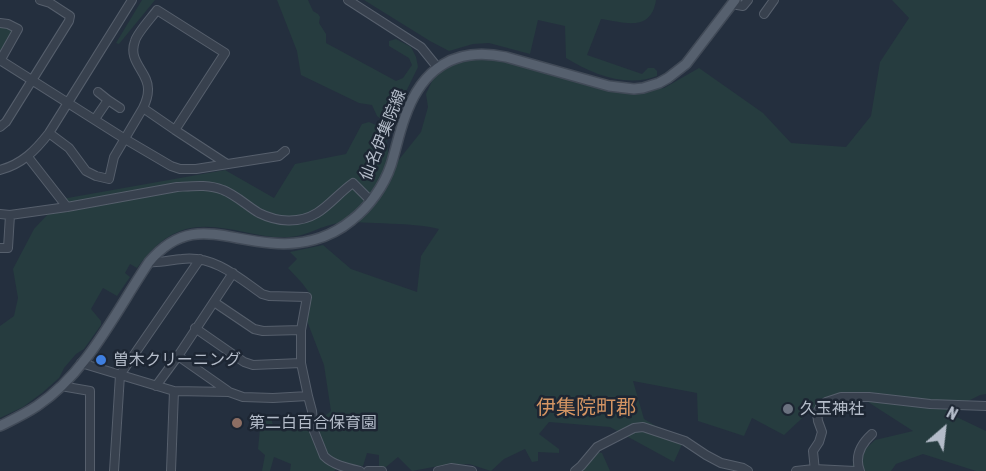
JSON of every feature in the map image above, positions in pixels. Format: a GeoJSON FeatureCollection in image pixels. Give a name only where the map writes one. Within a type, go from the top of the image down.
{"type":"FeatureCollection","features":[{"type":"Feature","properties":{"kind":"main road","name":"仙名伊集院線"},"geometry":{"type":"LineString","coordinates":[[0,426],[36,406],[61,386],[107,328],[149,262],[170,242],[197,234],[219,234],[272,244],[311,241],[339,230],[358,215],[379,190],[391,166],[412,98],[423,82],[438,68],[462,57],[481,53],[506,57],[609,87],[643,88],[668,78],[686,64],[734,2]]}},
{"type":"Feature","properties":{"kind":"street"},"geometry":{"type":"LineString","coordinates":[[0,127],[6,122],[69,21],[70,16],[50,3],[40,0]]}},
{"type":"Feature","properties":{"kind":"street"},"geometry":{"type":"LineString","coordinates":[[0,170],[28,157],[49,134],[132,0]]}},
{"type":"Feature","properties":{"kind":"street"},"geometry":{"type":"LineString","coordinates":[[348,0],[421,47],[438,68]]}},
{"type":"Feature","properties":{"kind":"street"},"geometry":{"type":"LineString","coordinates":[[734,2],[743,6],[748,0]]}},
{"type":"Feature","properties":{"kind":"street"},"geometry":{"type":"LineString","coordinates":[[764,14],[774,0]]}},
{"type":"Feature","properties":{"kind":"street"},"geometry":{"type":"LineString","coordinates":[[49,134],[69,148],[86,171],[109,179],[114,157],[147,99],[149,88],[133,54],[135,40],[157,10],[225,52],[175,130]]}},
{"type":"Feature","properties":{"kind":"street"},"geometry":{"type":"LineString","coordinates":[[0,23],[18,29],[0,60],[124,139],[171,166],[180,169],[196,169],[279,156],[285,151]]}},
{"type":"Feature","properties":{"kind":"street"},"geometry":{"type":"LineString","coordinates":[[98,92],[120,108]]}},
{"type":"Feature","properties":{"kind":"street"},"geometry":{"type":"LineString","coordinates":[[94,119],[108,100]]}},
{"type":"Feature","properties":{"kind":"street"},"geometry":{"type":"LineString","coordinates":[[143,108],[227,164]]}},
{"type":"Feature","properties":{"kind":"street"},"geometry":{"type":"LineString","coordinates":[[28,157],[67,207]]}},
{"type":"Feature","properties":{"kind":"street"},"geometry":{"type":"LineString","coordinates":[[0,214],[10,215],[67,207],[194,186],[225,191],[259,213],[284,221],[298,220],[315,214],[352,183],[371,201]]}},
{"type":"Feature","properties":{"kind":"street"},"geometry":{"type":"LineString","coordinates":[[0,248],[8,248],[10,215]]}},
{"type":"Feature","properties":{"kind":"street"},"geometry":{"type":"LineString","coordinates":[[149,262],[159,263],[183,258],[200,259],[218,264],[262,294],[307,297],[301,330],[301,363],[314,430],[327,459],[346,468],[360,471]]}},
{"type":"Feature","properties":{"kind":"street"},"geometry":{"type":"LineString","coordinates":[[114,471],[120,375],[200,259]]}},
{"type":"Feature","properties":{"kind":"street"},"geometry":{"type":"LineString","coordinates":[[156,386],[233,273]]}},
{"type":"Feature","properties":{"kind":"street"},"geometry":{"type":"LineString","coordinates":[[214,302],[254,329],[263,331],[301,330]]}},
{"type":"Feature","properties":{"kind":"street"},"geometry":{"type":"LineString","coordinates":[[195,328],[244,362],[253,364],[301,363]]}},
{"type":"Feature","properties":{"kind":"street"},"geometry":{"type":"LineString","coordinates":[[178,356],[230,392],[243,397],[308,396]]}},
{"type":"Feature","properties":{"kind":"street"},"geometry":{"type":"LineString","coordinates":[[81,363],[174,391],[230,392]]}},
{"type":"Feature","properties":{"kind":"street"},"geometry":{"type":"LineString","coordinates":[[61,386],[90,391],[90,471]]}},
{"type":"Feature","properties":{"kind":"street"},"geometry":{"type":"LineString","coordinates":[[171,471],[174,391]]}},
{"type":"Feature","properties":{"kind":"street"},"geometry":{"type":"LineString","coordinates":[[815,470],[813,451],[822,432],[817,413],[826,402],[841,398],[869,397],[930,404],[986,406]]}},
{"type":"Feature","properties":{"kind":"street"},"geometry":{"type":"LineString","coordinates":[[575,471],[597,447],[634,428],[644,427],[685,441],[721,463],[748,471]]}},
{"type":"Feature","properties":{"kind":"street"},"geometry":{"type":"LineString","coordinates":[[860,471],[857,458],[861,447],[872,434]]}},
{"type":"Feature","properties":{"kind":"street"},"geometry":{"type":"LineString","coordinates":[[438,471],[451,468],[472,471]]}},
{"type":"Feature","properties":{"kind":"street"},"geometry":{"type":"LineString","coordinates":[[368,471],[382,471]]}},
{"type":"Feature","properties":{"kind":"street"},"geometry":{"type":"LineString","coordinates":[[796,471],[855,471]]}},
{"type":"Feature","properties":{"kind":"green space"},"geometry":{"type":"Polygon","coordinates":[[[142,0],[155,0],[119,44],[116,43],[142,0]]]}},
{"type":"Feature","properties":{"kind":"green space"},"geometry":{"type":"Polygon","coordinates":[[[277,0],[308,0],[313,11],[320,17],[319,23],[326,34],[326,43],[396,81],[403,78],[412,65],[409,58],[389,46],[389,41],[396,39],[411,47],[418,67],[391,126],[377,116],[372,105],[359,103],[301,75],[297,51],[277,0]]]}},
{"type":"Feature","properties":{"kind":"green space"},"geometry":{"type":"Polygon","coordinates":[[[364,0],[656,0],[649,17],[642,21],[627,23],[601,19],[587,55],[642,74],[648,68],[654,68],[657,76],[621,80],[587,69],[566,58],[565,26],[538,20],[530,54],[489,43],[473,44],[449,51],[364,0]]]}},
{"type":"Feature","properties":{"kind":"green space"},"geometry":{"type":"Polygon","coordinates":[[[892,0],[986,0],[986,394],[946,412],[986,431],[986,471],[976,471],[923,454],[896,464],[891,471],[850,471],[855,459],[875,440],[913,431],[854,393],[813,408],[784,435],[752,418],[744,436],[698,421],[697,393],[633,381],[644,419],[683,442],[674,462],[610,427],[549,422],[539,434],[559,449],[559,453],[538,452],[538,461],[532,462],[525,449],[504,459],[491,471],[469,464],[412,471],[398,457],[386,467],[379,466],[379,455],[367,453],[363,466],[345,463],[334,471],[290,471],[291,464],[274,457],[270,471],[262,471],[265,455],[258,449],[261,418],[272,417],[272,423],[278,428],[314,424],[331,411],[324,365],[307,321],[311,295],[288,268],[297,259],[290,252],[323,245],[351,269],[417,292],[421,256],[439,229],[399,224],[343,222],[290,237],[264,236],[212,227],[186,229],[171,235],[153,249],[137,268],[130,264],[125,273],[130,277],[117,296],[103,288],[91,309],[101,321],[101,325],[84,349],[76,354],[64,368],[59,378],[23,407],[0,418],[0,326],[14,316],[18,298],[13,269],[34,229],[62,199],[225,170],[274,198],[295,164],[346,154],[362,124],[369,122],[385,129],[389,159],[397,162],[421,132],[428,107],[426,94],[433,79],[444,68],[467,58],[490,57],[639,92],[664,88],[699,68],[763,113],[791,143],[846,147],[871,116],[880,62],[909,18],[892,0]]]}},
{"type":"Feature","properties":{"kind":"green space"},"geometry":{"type":"Polygon","coordinates":[[[0,26],[12,29],[13,33],[0,53],[0,26]]]}},
{"type":"Feature","properties":{"kind":"green space"},"geometry":{"type":"Polygon","coordinates":[[[596,452],[602,453],[610,471],[581,471],[596,452]]]}},
{"type":"Feature","properties":{"kind":"place","name":"曽木クリーニング"},"geometry":{"type":"Point","coordinates":[101,360]}},
{"type":"Feature","properties":{"kind":"place","name":"久玉神社"},"geometry":{"type":"Point","coordinates":[788,409]}},
{"type":"Feature","properties":{"kind":"place","name":"第二白百合保育園"},"geometry":{"type":"Point","coordinates":[237,423]}},
{"type":"Feature","properties":{"kind":"district","name":"伊集院町郡"},"geometry":{"type":"Point","coordinates":[586,408]}}]}
